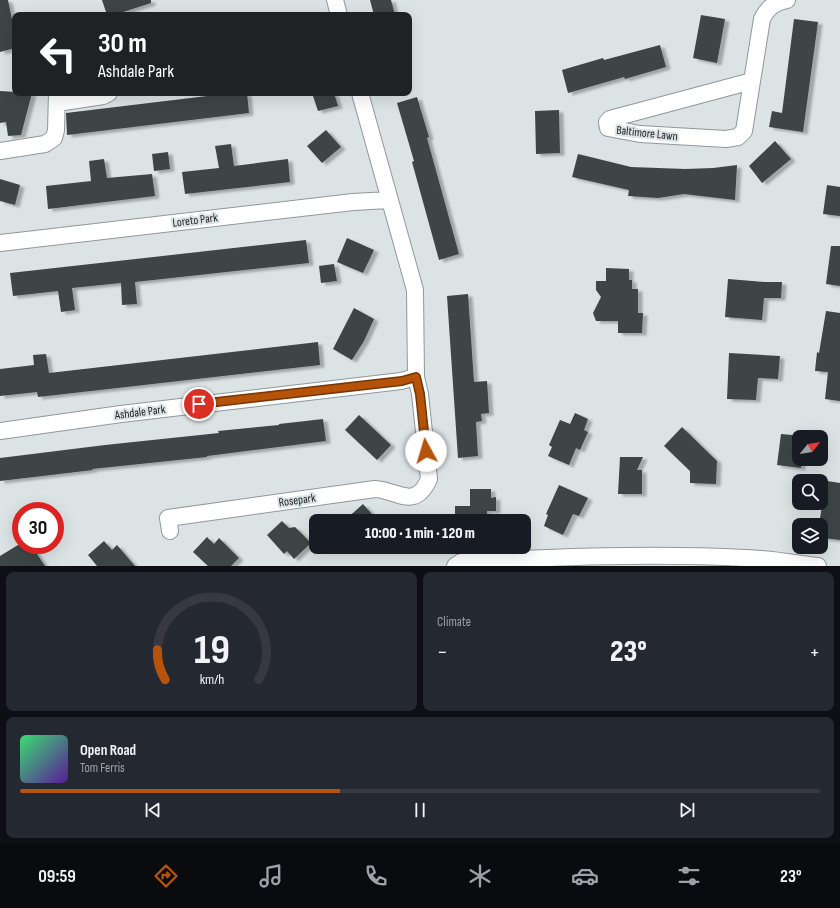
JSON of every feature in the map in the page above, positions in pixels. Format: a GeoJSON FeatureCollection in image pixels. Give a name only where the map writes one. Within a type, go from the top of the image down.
{"type":"FeatureCollection","features":[{"type":"Feature","properties":{"kind":"street"},"geometry":{"type":"LineString","coordinates":[[335,0],[338,12]]}},
{"type":"Feature","properties":{"kind":"street","name":"Baltimore Lawn"},"geometry":{"type":"LineString","coordinates":[[752,81],[610,119],[606,122],[606,125],[608,128],[614,130],[640,134],[726,139],[738,137],[744,131],[752,81],[762,18],[767,10],[778,2],[787,0]]}},
{"type":"Feature","properties":{"kind":"street"},"geometry":{"type":"LineString","coordinates":[[0,151],[45,144],[54,138],[56,130],[57,98],[103,96]]}},
{"type":"Feature","properties":{"kind":"street"},"geometry":{"type":"LineString","coordinates":[[361,96],[415,290],[416,377]]}},
{"type":"Feature","properties":{"kind":"street","name":"Loreto Park"},"geometry":{"type":"LineString","coordinates":[[0,243],[353,202],[389,200]]}},
{"type":"Feature","properties":{"kind":"street","name":"Ashdale Park"},"geometry":{"type":"LineString","coordinates":[[0,431],[121,414],[402,381],[416,377]]}},
{"type":"Feature","properties":{"kind":"street","name":"Rosepark"},"geometry":{"type":"LineString","coordinates":[[170,531],[168,518],[375,489],[381,489],[406,497],[422,491],[429,479],[420,394],[416,377]]}},
{"type":"Feature","properties":{"kind":"street"},"geometry":{"type":"LineString","coordinates":[[455,566],[461,562],[574,561],[660,555],[747,558],[818,566]]}},
{"type":"Feature","properties":{"kind":"building"},"geometry":{"type":"Polygon","coordinates":[[[0,0],[8,0],[12,19],[12,49],[0,52],[0,0]]]}},
{"type":"Feature","properties":{"kind":"building"},"geometry":{"type":"Polygon","coordinates":[[[102,0],[151,0],[151,3],[123,12],[106,12],[102,0]]]}},
{"type":"Feature","properties":{"kind":"building"},"geometry":{"type":"Polygon","coordinates":[[[370,0],[391,0],[394,12],[373,12],[370,0]]]}},
{"type":"Feature","properties":{"kind":"building"},"geometry":{"type":"Polygon","coordinates":[[[701,15],[725,19],[717,63],[693,58],[701,15]]]}},
{"type":"Feature","properties":{"kind":"building"},"geometry":{"type":"Polygon","coordinates":[[[794,19],[818,22],[803,132],[769,127],[772,111],[782,113],[794,19]]]}},
{"type":"Feature","properties":{"kind":"building"},"geometry":{"type":"Polygon","coordinates":[[[660,45],[666,67],[568,93],[562,70],[603,58],[604,60],[660,45]]]}},
{"type":"Feature","properties":{"kind":"building"},"geometry":{"type":"Polygon","coordinates":[[[0,91],[12,92],[12,96],[31,96],[21,135],[8,136],[6,122],[0,123],[0,91]]]}},
{"type":"Feature","properties":{"kind":"building"},"geometry":{"type":"Polygon","coordinates":[[[207,96],[247,96],[249,113],[67,135],[66,113],[207,96]]]}},
{"type":"Feature","properties":{"kind":"building"},"geometry":{"type":"Polygon","coordinates":[[[313,96],[335,96],[338,106],[318,111],[313,96]]]}},
{"type":"Feature","properties":{"kind":"building"},"geometry":{"type":"Polygon","coordinates":[[[417,97],[429,137],[427,138],[459,254],[439,260],[412,162],[414,161],[397,103],[417,97]]]}},
{"type":"Feature","properties":{"kind":"building"},"geometry":{"type":"Polygon","coordinates":[[[559,110],[560,153],[536,154],[535,111],[559,110]]]}},
{"type":"Feature","properties":{"kind":"building"},"geometry":{"type":"Polygon","coordinates":[[[326,130],[341,147],[322,163],[307,146],[326,130]]]}},
{"type":"Feature","properties":{"kind":"building"},"geometry":{"type":"Polygon","coordinates":[[[775,141],[791,159],[762,183],[749,166],[775,141]]]}},
{"type":"Feature","properties":{"kind":"building"},"geometry":{"type":"Polygon","coordinates":[[[231,144],[234,166],[288,159],[290,182],[185,194],[182,172],[219,168],[215,146],[231,144]]]}},
{"type":"Feature","properties":{"kind":"building"},"geometry":{"type":"Polygon","coordinates":[[[168,152],[170,169],[154,171],[152,154],[168,152]]]}},
{"type":"Feature","properties":{"kind":"building"},"geometry":{"type":"Polygon","coordinates":[[[578,154],[631,167],[685,169],[737,165],[735,200],[684,194],[658,198],[628,196],[629,190],[572,177],[578,154]]]}},
{"type":"Feature","properties":{"kind":"building"},"geometry":{"type":"Polygon","coordinates":[[[104,159],[107,178],[152,174],[155,196],[48,209],[46,186],[91,181],[89,161],[104,159]]]}},
{"type":"Feature","properties":{"kind":"building"},"geometry":{"type":"Polygon","coordinates":[[[0,179],[20,185],[15,205],[0,201],[0,179]]]}},
{"type":"Feature","properties":{"kind":"building"},"geometry":{"type":"Polygon","coordinates":[[[827,185],[840,187],[840,216],[823,214],[827,185]]]}},
{"type":"Feature","properties":{"kind":"building"},"geometry":{"type":"Polygon","coordinates":[[[347,238],[374,250],[363,273],[337,262],[347,238]]]}},
{"type":"Feature","properties":{"kind":"building"},"geometry":{"type":"Polygon","coordinates":[[[306,240],[309,263],[135,282],[137,304],[122,305],[121,283],[72,288],[75,310],[61,312],[58,291],[13,296],[10,273],[306,240]]]}},
{"type":"Feature","properties":{"kind":"building"},"geometry":{"type":"Polygon","coordinates":[[[831,246],[840,246],[840,286],[826,284],[831,246]]]}},
{"type":"Feature","properties":{"kind":"building"},"geometry":{"type":"Polygon","coordinates":[[[334,264],[337,281],[321,283],[319,266],[334,264]]]}},
{"type":"Feature","properties":{"kind":"building"},"geometry":{"type":"Polygon","coordinates":[[[606,268],[629,269],[629,280],[632,280],[632,289],[638,289],[638,313],[643,313],[642,333],[618,333],[618,321],[596,321],[593,313],[601,297],[596,290],[596,281],[606,281],[606,268]]]}},
{"type":"Feature","properties":{"kind":"building"},"geometry":{"type":"Polygon","coordinates":[[[728,279],[782,282],[781,298],[764,298],[762,320],[725,317],[728,279]]]}},
{"type":"Feature","properties":{"kind":"building"},"geometry":{"type":"Polygon","coordinates":[[[468,294],[474,382],[487,381],[489,413],[481,414],[482,421],[476,422],[478,456],[458,458],[447,296],[468,294]]]}},
{"type":"Feature","properties":{"kind":"building"},"geometry":{"type":"Polygon","coordinates":[[[354,308],[374,319],[364,341],[352,360],[333,349],[354,308]]]}},
{"type":"Feature","properties":{"kind":"building"},"geometry":{"type":"Polygon","coordinates":[[[826,311],[840,313],[840,401],[825,399],[828,372],[815,371],[817,352],[819,353],[826,311]]]}},
{"type":"Feature","properties":{"kind":"building"},"geometry":{"type":"Polygon","coordinates":[[[318,342],[320,365],[38,397],[37,392],[0,396],[0,369],[34,365],[33,355],[46,354],[49,373],[318,342]]]}},
{"type":"Feature","properties":{"kind":"building"},"geometry":{"type":"Polygon","coordinates":[[[729,353],[780,356],[778,379],[758,378],[756,400],[727,399],[729,353]]]}},
{"type":"Feature","properties":{"kind":"building"},"geometry":{"type":"Polygon","coordinates":[[[575,413],[588,419],[584,430],[588,432],[580,450],[576,448],[569,465],[548,456],[552,447],[549,445],[560,420],[570,424],[575,413]]]}},
{"type":"Feature","properties":{"kind":"building"},"geometry":{"type":"Polygon","coordinates":[[[359,415],[391,445],[377,460],[345,430],[359,415]]]}},
{"type":"Feature","properties":{"kind":"building"},"geometry":{"type":"Polygon","coordinates":[[[323,419],[326,441],[207,457],[92,469],[93,470],[0,481],[0,458],[219,433],[218,431],[323,419]]]}},
{"type":"Feature","properties":{"kind":"building"},"geometry":{"type":"Polygon","coordinates":[[[682,427],[717,461],[716,484],[690,483],[690,471],[664,446],[682,427]]]}},
{"type":"Feature","properties":{"kind":"building"},"geometry":{"type":"Polygon","coordinates":[[[781,434],[792,435],[792,466],[801,466],[801,468],[777,465],[781,434]]]}},
{"type":"Feature","properties":{"kind":"building"},"geometry":{"type":"Polygon","coordinates":[[[620,457],[643,457],[637,470],[642,470],[642,494],[618,494],[620,457]]]}},
{"type":"Feature","properties":{"kind":"building"},"geometry":{"type":"Polygon","coordinates":[[[828,481],[840,483],[840,540],[828,539],[828,518],[820,518],[821,510],[828,510],[828,481]]]}},
{"type":"Feature","properties":{"kind":"building"},"geometry":{"type":"Polygon","coordinates":[[[559,485],[588,498],[579,516],[573,514],[563,535],[544,526],[548,515],[546,514],[559,485]]]}},
{"type":"Feature","properties":{"kind":"building"},"geometry":{"type":"Polygon","coordinates":[[[470,489],[491,489],[491,498],[496,497],[496,511],[487,511],[487,514],[455,514],[455,506],[470,506],[470,489]]]}},
{"type":"Feature","properties":{"kind":"building"},"geometry":{"type":"Polygon","coordinates":[[[363,504],[372,514],[352,514],[363,504]]]}},
{"type":"Feature","properties":{"kind":"building"},"geometry":{"type":"Polygon","coordinates":[[[282,521],[289,528],[295,527],[309,541],[309,545],[294,559],[287,551],[284,554],[267,535],[282,521]]]}},
{"type":"Feature","properties":{"kind":"building"},"geometry":{"type":"Polygon","coordinates":[[[207,537],[214,544],[219,538],[239,558],[231,566],[208,566],[193,552],[207,537]]]}},
{"type":"Feature","properties":{"kind":"building"},"geometry":{"type":"Polygon","coordinates":[[[104,541],[112,550],[117,545],[135,566],[97,566],[88,555],[104,541]]]}},
{"type":"Feature","properties":{"kind":"building"},"geometry":{"type":"Polygon","coordinates":[[[12,549],[12,554],[37,554],[45,566],[0,566],[0,556],[12,549]]]}},
{"type":"Feature","properties":{"kind":"route"},"geometry":{"type":"LineString","coordinates":[[199,404],[402,381],[416,377],[420,394],[426,451]]}}]}
